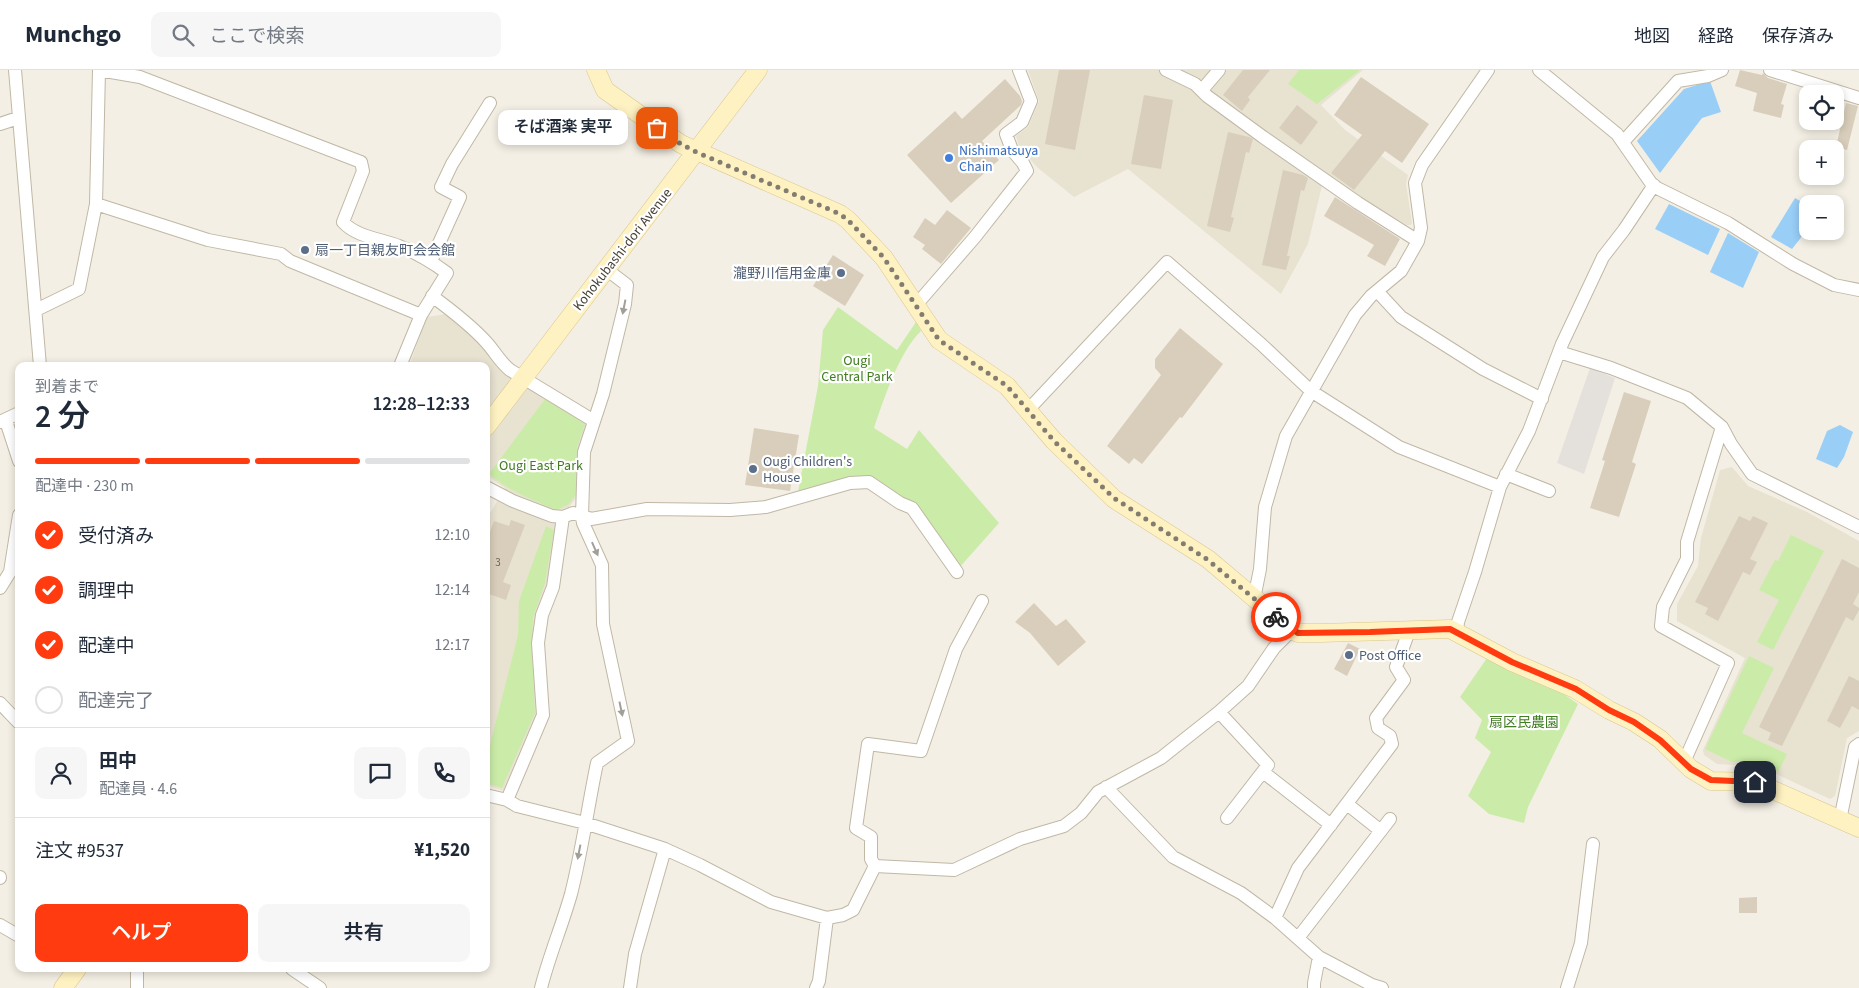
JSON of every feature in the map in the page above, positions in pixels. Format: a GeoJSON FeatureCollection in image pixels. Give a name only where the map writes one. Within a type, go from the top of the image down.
{"type":"FeatureCollection","features":[{"type":"Feature","properties":{"kind":"street"},"geometry":{"type":"LineString","coordinates":[[15,70],[40,362]]}},
{"type":"Feature","properties":{"kind":"street"},"geometry":{"type":"LineString","coordinates":[[36,310],[79,289],[96,204],[99,70],[140,77],[361,162],[363,171],[343,222],[349,229],[399,246],[431,261],[447,273],[420,314],[402,362]]}},
{"type":"Feature","properties":{"kind":"street"},"geometry":{"type":"LineString","coordinates":[[596,70],[605,90],[670,137],[696,152],[840,214],[848,220],[884,258],[939,340],[1007,386],[1054,441],[1114,498],[1208,560],[1292,630],[1298,633],[1321,633],[1409,631],[1446,628],[1512,662],[1576,689],[1609,710],[1634,722],[1660,740],[1691,769],[1711,780],[1755,782],[1859,828]]}},
{"type":"Feature","properties":{"kind":"street","name":"Kohokubashi-dori Avenue"},"geometry":{"type":"LineString","coordinates":[[490,422],[758,70]]}},
{"type":"Feature","properties":{"kind":"street"},"geometry":{"type":"LineString","coordinates":[[916,306],[975,237],[1027,171],[1012,150],[1006,134],[1022,122],[1031,101],[1019,70]]}},
{"type":"Feature","properties":{"kind":"street"},"geometry":{"type":"LineString","coordinates":[[1166,70],[1195,84],[1319,176],[1418,241]]}},
{"type":"Feature","properties":{"kind":"street"},"geometry":{"type":"LineString","coordinates":[[1202,90],[1218,70]]}},
{"type":"Feature","properties":{"kind":"street"},"geometry":{"type":"LineString","coordinates":[[1254,599],[1260,569],[1265,507],[1286,436],[1355,316],[1377,291],[1401,271],[1418,241],[1421,228],[1415,183],[1422,165],[1488,70]]}},
{"type":"Feature","properties":{"kind":"street"},"geometry":{"type":"LineString","coordinates":[[1539,70],[1623,142],[1654,186],[1728,223],[1793,264],[1834,285],[1859,290]]}},
{"type":"Feature","properties":{"kind":"street"},"geometry":{"type":"LineString","coordinates":[[1623,142],[1678,81],[1708,76],[1722,70]]}},
{"type":"Feature","properties":{"kind":"street"},"geometry":{"type":"LineString","coordinates":[[1770,70],[1859,98]]}},
{"type":"Feature","properties":{"kind":"street"},"geometry":{"type":"LineString","coordinates":[[431,261],[460,197],[441,187],[452,164],[490,103]]}},
{"type":"Feature","properties":{"kind":"street"},"geometry":{"type":"LineString","coordinates":[[0,124],[18,118]]}},
{"type":"Feature","properties":{"kind":"street"},"geometry":{"type":"LineString","coordinates":[[1457,632],[1458,622],[1500,487],[1529,432],[1559,352],[1603,257],[1654,186]]}},
{"type":"Feature","properties":{"kind":"street"},"geometry":{"type":"LineString","coordinates":[[96,204],[208,240],[281,254],[290,261],[420,314]]}},
{"type":"Feature","properties":{"kind":"street"},"geometry":{"type":"LineString","coordinates":[[1028,410],[1167,262],[1261,344],[1311,391],[1399,447],[1500,487]]}},
{"type":"Feature","properties":{"kind":"street"},"geometry":{"type":"LineString","coordinates":[[541,988],[548,960],[564,921],[572,890],[597,763],[628,741],[603,624],[602,565],[583,523],[582,516],[584,452],[603,394],[626,304],[626,285],[606,269]]}},
{"type":"Feature","properties":{"kind":"street"},"geometry":{"type":"LineString","coordinates":[[1377,291],[1401,317],[1483,369],[1542,399]]}},
{"type":"Feature","properties":{"kind":"street"},"geometry":{"type":"LineString","coordinates":[[432,296],[487,343],[502,363],[594,421]]}},
{"type":"Feature","properties":{"kind":"street"},"geometry":{"type":"LineString","coordinates":[[1559,352],[1611,368],[1687,398],[1722,427],[1731,444],[1752,474],[1859,527]]}},
{"type":"Feature","properties":{"kind":"street"},"geometry":{"type":"LineString","coordinates":[[15,415],[3,421],[15,451]]}},
{"type":"Feature","properties":{"kind":"street"},"geometry":{"type":"LineString","coordinates":[[1684,762],[1728,663],[1661,626],[1663,606],[1687,559],[1687,542],[1722,427]]}},
{"type":"Feature","properties":{"kind":"street"},"geometry":{"type":"LineString","coordinates":[[1506,474],[1549,491]]}},
{"type":"Feature","properties":{"kind":"street"},"geometry":{"type":"LineString","coordinates":[[490,489],[513,501],[552,516],[563,517],[573,513],[591,519],[647,509],[730,510],[766,507],[850,483],[869,482],[900,503],[912,508],[957,572]]}},
{"type":"Feature","properties":{"kind":"street"},"geometry":{"type":"LineString","coordinates":[[508,800],[543,715],[538,643],[542,615],[553,587],[563,517]]}},
{"type":"Feature","properties":{"kind":"street"},"geometry":{"type":"LineString","coordinates":[[0,588],[15,566]]}},
{"type":"Feature","properties":{"kind":"street"},"geometry":{"type":"LineString","coordinates":[[875,866],[871,859],[871,837],[856,828],[868,744],[921,751],[956,649],[982,601]]}},
{"type":"Feature","properties":{"kind":"street"},"geometry":{"type":"LineString","coordinates":[[875,866],[954,870],[1020,839],[1064,826],[1081,813],[1098,792],[1161,758],[1219,712],[1248,686],[1274,648],[1292,630]]}},
{"type":"Feature","properties":{"kind":"street"},"geometry":{"type":"LineString","coordinates":[[1275,918],[1298,868],[1392,744],[1390,736],[1378,728],[1376,718],[1404,680],[1396,667],[1409,631]]}},
{"type":"Feature","properties":{"kind":"street"},"geometry":{"type":"LineString","coordinates":[[0,703],[15,719]]}},
{"type":"Feature","properties":{"kind":"street"},"geometry":{"type":"LineString","coordinates":[[1219,712],[1268,765],[1227,818]]}},
{"type":"Feature","properties":{"kind":"street"},"geometry":{"type":"LineString","coordinates":[[1840,820],[1855,747],[1859,744]]}},
{"type":"Feature","properties":{"kind":"street"},"geometry":{"type":"LineString","coordinates":[[1263,772],[1331,825]]}},
{"type":"Feature","properties":{"kind":"street"},"geometry":{"type":"LineString","coordinates":[[1106,787],[1173,857],[1241,893],[1275,918],[1319,957],[1372,985],[1382,988]]}},
{"type":"Feature","properties":{"kind":"street"},"geometry":{"type":"LineString","coordinates":[[490,796],[508,800],[516,806],[585,823],[665,849],[771,902],[827,918],[843,915],[853,910],[875,866]]}},
{"type":"Feature","properties":{"kind":"street"},"geometry":{"type":"LineString","coordinates":[[1347,804],[1381,831]]}},
{"type":"Feature","properties":{"kind":"street"},"geometry":{"type":"LineString","coordinates":[[1298,938],[1390,819]]}},
{"type":"Feature","properties":{"kind":"street"},"geometry":{"type":"LineString","coordinates":[[1567,988],[1581,943],[1593,844]]}},
{"type":"Feature","properties":{"kind":"street"},"geometry":{"type":"LineString","coordinates":[[630,988],[635,954],[665,849]]}},
{"type":"Feature","properties":{"kind":"street"},"geometry":{"type":"LineString","coordinates":[[816,988],[827,918]]}},
{"type":"Feature","properties":{"kind":"street"},"geometry":{"type":"LineString","coordinates":[[0,925],[15,934]]}},
{"type":"Feature","properties":{"kind":"street"},"geometry":{"type":"LineString","coordinates":[[1314,988],[1319,957]]}},
{"type":"Feature","properties":{"kind":"street"},"geometry":{"type":"LineString","coordinates":[[63,988],[74,972]]}},
{"type":"Feature","properties":{"kind":"street"},"geometry":{"type":"LineString","coordinates":[[137,972],[137,988]]}},
{"type":"Feature","properties":{"kind":"street"},"geometry":{"type":"LineString","coordinates":[[296,972],[320,988]]}},
{"type":"Feature","properties":{"kind":"shaded area"},"geometry":{"type":"Polygon","coordinates":[[[1028,70],[1363,70],[1321,105],[1345,130],[1408,175],[1406,184],[1412,223],[1407,225],[1353,193],[1325,173],[1308,244],[1281,294],[1128,169],[1074,197],[1038,168],[1019,147],[1016,136],[1028,127],[1039,101],[1028,70]]]}},
{"type":"Feature","properties":{"kind":"shaded area"},"geometry":{"type":"Polygon","coordinates":[[[446,314],[485,348],[585,419],[586,424],[579,448],[577,497],[569,507],[558,511],[547,583],[535,618],[533,643],[537,713],[504,791],[490,786],[490,513],[505,488],[490,478],[490,362],[410,362],[427,317],[446,314]]]}},
{"type":"Feature","properties":{"kind":"shaded area"},"geometry":{"type":"Polygon","coordinates":[[[1590,368],[1615,378],[1584,474],[1557,463],[1590,368]]]}},
{"type":"Feature","properties":{"kind":"shaded area"},"geometry":{"type":"Polygon","coordinates":[[[1732,467],[1748,486],[1807,512],[1859,541],[1859,731],[1847,738],[1835,796],[1830,799],[1754,766],[1717,764],[1704,755],[1703,750],[1745,658],[1677,621],[1677,604],[1698,566],[1701,538],[1720,470],[1732,467]]]}},
{"type":"Feature","properties":{"kind":"green space"},"geometry":{"type":"Polygon","coordinates":[[[1299,70],[1360,70],[1317,104],[1288,84],[1299,70]]]}},
{"type":"Feature","properties":{"kind":"green space","name":"Ougi Central Park"},"geometry":{"type":"Polygon","coordinates":[[[838,307],[897,350],[916,322],[921,331],[899,363],[887,390],[874,428],[907,449],[919,430],[999,523],[959,568],[901,497],[870,476],[798,492],[818,386],[823,330],[838,307]]]}},
{"type":"Feature","properties":{"kind":"green space","name":"Ougi East Park"},"geometry":{"type":"Polygon","coordinates":[[[545,399],[585,424],[577,448],[576,495],[568,505],[556,510],[513,490],[490,475],[545,399]]]}},
{"type":"Feature","properties":{"kind":"green space"},"geometry":{"type":"Polygon","coordinates":[[[546,526],[554,530],[545,583],[533,618],[532,645],[535,713],[502,788],[490,784],[490,745],[518,635],[519,601],[546,526]]]}},
{"type":"Feature","properties":{"kind":"green space"},"geometry":{"type":"Polygon","coordinates":[[[1791,535],[1824,551],[1773,650],[1757,642],[1779,600],[1759,590],[1775,560],[1778,561],[1791,535]]]}},
{"type":"Feature","properties":{"kind":"green space"},"geometry":{"type":"Polygon","coordinates":[[[1749,656],[1774,668],[1742,733],[1787,754],[1778,772],[1754,762],[1732,762],[1705,749],[1749,656]]]}},
{"type":"Feature","properties":{"kind":"green space","name":"扇区民農園"},"geometry":{"type":"Polygon","coordinates":[[[1487,658],[1565,695],[1578,704],[1528,807],[1524,823],[1489,814],[1468,796],[1491,752],[1475,738],[1482,720],[1460,697],[1487,658]]]}},
{"type":"Feature","properties":{"kind":"water"},"geometry":{"type":"Polygon","coordinates":[[[1710,81],[1721,112],[1702,118],[1660,173],[1637,141],[1684,89],[1710,81]]]}},
{"type":"Feature","properties":{"kind":"water"},"geometry":{"type":"Polygon","coordinates":[[[1795,198],[1799,200],[1799,240],[1792,249],[1771,237],[1795,198]]]}},
{"type":"Feature","properties":{"kind":"water"},"geometry":{"type":"Polygon","coordinates":[[[1669,204],[1720,229],[1708,255],[1655,229],[1669,204]]]}},
{"type":"Feature","properties":{"kind":"water"},"geometry":{"type":"Polygon","coordinates":[[[1728,233],[1759,252],[1743,288],[1710,272],[1728,233]]]}},
{"type":"Feature","properties":{"kind":"water"},"geometry":{"type":"Polygon","coordinates":[[[1840,425],[1853,432],[1844,457],[1837,468],[1816,459],[1827,431],[1840,425]]]}},
{"type":"Feature","properties":{"kind":"building"},"geometry":{"type":"Polygon","coordinates":[[[1059,70],[1090,70],[1075,150],[1045,144],[1059,70]]]}},
{"type":"Feature","properties":{"kind":"building"},"geometry":{"type":"Polygon","coordinates":[[[1243,70],[1270,70],[1248,97],[1250,100],[1242,111],[1223,95],[1243,70]]]}},
{"type":"Feature","properties":{"kind":"building"},"geometry":{"type":"Polygon","coordinates":[[[1740,70],[1762,75],[1763,73],[1768,78],[1787,84],[1781,104],[1784,105],[1781,118],[1753,111],[1757,93],[1735,86],[1740,70]]]}},
{"type":"Feature","properties":{"kind":"building"},"geometry":{"type":"Polygon","coordinates":[[[1361,77],[1429,124],[1402,163],[1385,151],[1354,190],[1331,173],[1362,135],[1334,115],[1361,77]]]}},
{"type":"Feature","properties":{"kind":"building"},"geometry":{"type":"Polygon","coordinates":[[[1005,79],[1022,101],[1021,105],[982,141],[999,160],[951,203],[907,155],[955,111],[962,119],[1005,79]]]}},
{"type":"Feature","properties":{"kind":"building"},"geometry":{"type":"Polygon","coordinates":[[[1144,95],[1173,100],[1161,169],[1131,164],[1144,95]]]}},
{"type":"Feature","properties":{"kind":"building"},"geometry":{"type":"Polygon","coordinates":[[[1846,103],[1858,106],[1847,150],[1844,149],[1844,140],[1838,140],[1840,130],[1844,130],[1846,103]]]}},
{"type":"Feature","properties":{"kind":"building"},"geometry":{"type":"Polygon","coordinates":[[[1297,105],[1318,122],[1301,145],[1279,128],[1297,105]]]}},
{"type":"Feature","properties":{"kind":"building"},"geometry":{"type":"Polygon","coordinates":[[[1228,132],[1253,139],[1249,153],[1246,152],[1231,217],[1234,218],[1230,232],[1207,226],[1228,132]]]}},
{"type":"Feature","properties":{"kind":"building"},"geometry":{"type":"Polygon","coordinates":[[[1283,170],[1308,178],[1304,191],[1301,190],[1287,256],[1290,256],[1286,270],[1262,265],[1283,170]]]}},
{"type":"Feature","properties":{"kind":"building"},"geometry":{"type":"Polygon","coordinates":[[[1335,197],[1400,239],[1385,266],[1367,256],[1374,245],[1324,216],[1335,197]]]}},
{"type":"Feature","properties":{"kind":"building"},"geometry":{"type":"Polygon","coordinates":[[[947,210],[971,228],[941,264],[922,249],[925,245],[913,237],[925,218],[935,225],[947,210]]]}},
{"type":"Feature","properties":{"kind":"building"},"geometry":{"type":"Polygon","coordinates":[[[833,255],[864,275],[845,306],[813,286],[833,255]]]}},
{"type":"Feature","properties":{"kind":"building"},"geometry":{"type":"Polygon","coordinates":[[[1180,328],[1223,364],[1182,418],[1180,417],[1142,464],[1134,458],[1129,464],[1107,446],[1161,375],[1155,368],[1155,359],[1180,328]]]}},
{"type":"Feature","properties":{"kind":"building"},"geometry":{"type":"Polygon","coordinates":[[[1624,392],[1651,401],[1632,462],[1636,464],[1619,517],[1590,508],[1605,461],[1602,460],[1624,392]]]}},
{"type":"Feature","properties":{"kind":"building"},"geometry":{"type":"Polygon","coordinates":[[[754,428],[799,435],[790,491],[745,485],[754,428]]]}},
{"type":"Feature","properties":{"kind":"building"},"geometry":{"type":"Polygon","coordinates":[[[1739,516],[1750,521],[1753,516],[1768,523],[1750,559],[1757,562],[1750,575],[1743,572],[1718,621],[1705,614],[1708,608],[1695,602],[1739,516]]]}},
{"type":"Feature","properties":{"kind":"building"},"geometry":{"type":"Polygon","coordinates":[[[511,520],[525,525],[503,582],[511,585],[506,600],[490,594],[490,532],[494,521],[509,526],[511,520]]]}},
{"type":"Feature","properties":{"kind":"building"},"geometry":{"type":"Polygon","coordinates":[[[1842,559],[1859,568],[1859,592],[1853,604],[1859,610],[1853,621],[1846,617],[1782,746],[1768,740],[1771,733],[1759,727],[1842,559]]]}},
{"type":"Feature","properties":{"kind":"building"},"geometry":{"type":"Polygon","coordinates":[[[1034,603],[1056,626],[1066,619],[1086,642],[1058,666],[1030,633],[1015,622],[1034,603]]]}},
{"type":"Feature","properties":{"kind":"building"},"geometry":{"type":"Polygon","coordinates":[[[1348,643],[1360,649],[1347,676],[1334,669],[1348,643]]]}},
{"type":"Feature","properties":{"kind":"building"},"geometry":{"type":"Polygon","coordinates":[[[1849,676],[1859,681],[1859,710],[1852,706],[1840,728],[1827,721],[1849,676]]]}},
{"type":"Feature","properties":{"kind":"building"},"geometry":{"type":"Polygon","coordinates":[[[1757,897],[1757,913],[1739,913],[1739,898],[1757,897]]]}},
{"type":"Feature","properties":{"kind":"way so far"},"geometry":{"type":"LineString","coordinates":[[657,128],[696,152],[840,214],[848,220],[894,271],[939,340],[1007,386],[1054,441],[1114,498],[1208,560],[1276,617]]}},
{"type":"Feature","properties":{"kind":"place","name":"そば酒楽 実平"},"geometry":{"type":"Point","coordinates":[657,128]}},
{"type":"Feature","properties":{"kind":"place","name":"Nishimatsuya Chain"},"geometry":{"type":"Point","coordinates":[949,158]}},
{"type":"Feature","properties":{"kind":"place","name":"扇一丁目親友町会会館"},"geometry":{"type":"Point","coordinates":[305,250]}},
{"type":"Feature","properties":{"kind":"place","name":"瀧野川信用金庫"},"geometry":{"type":"Point","coordinates":[841,273]}},
{"type":"Feature","properties":{"kind":"place","name":"Ougi Children's House"},"geometry":{"type":"Point","coordinates":[753,469]}},
{"type":"Feature","properties":{"kind":"place","name":"Post Office"},"geometry":{"type":"Point","coordinates":[1349,655]}},
{"type":"Feature","properties":{"kind":"route"},"geometry":{"type":"LineString","coordinates":[[1276,617],[1298,633],[1450,629],[1512,662],[1576,689],[1609,710],[1634,722],[1660,740],[1691,769],[1711,780],[1755,782]]}}]}
